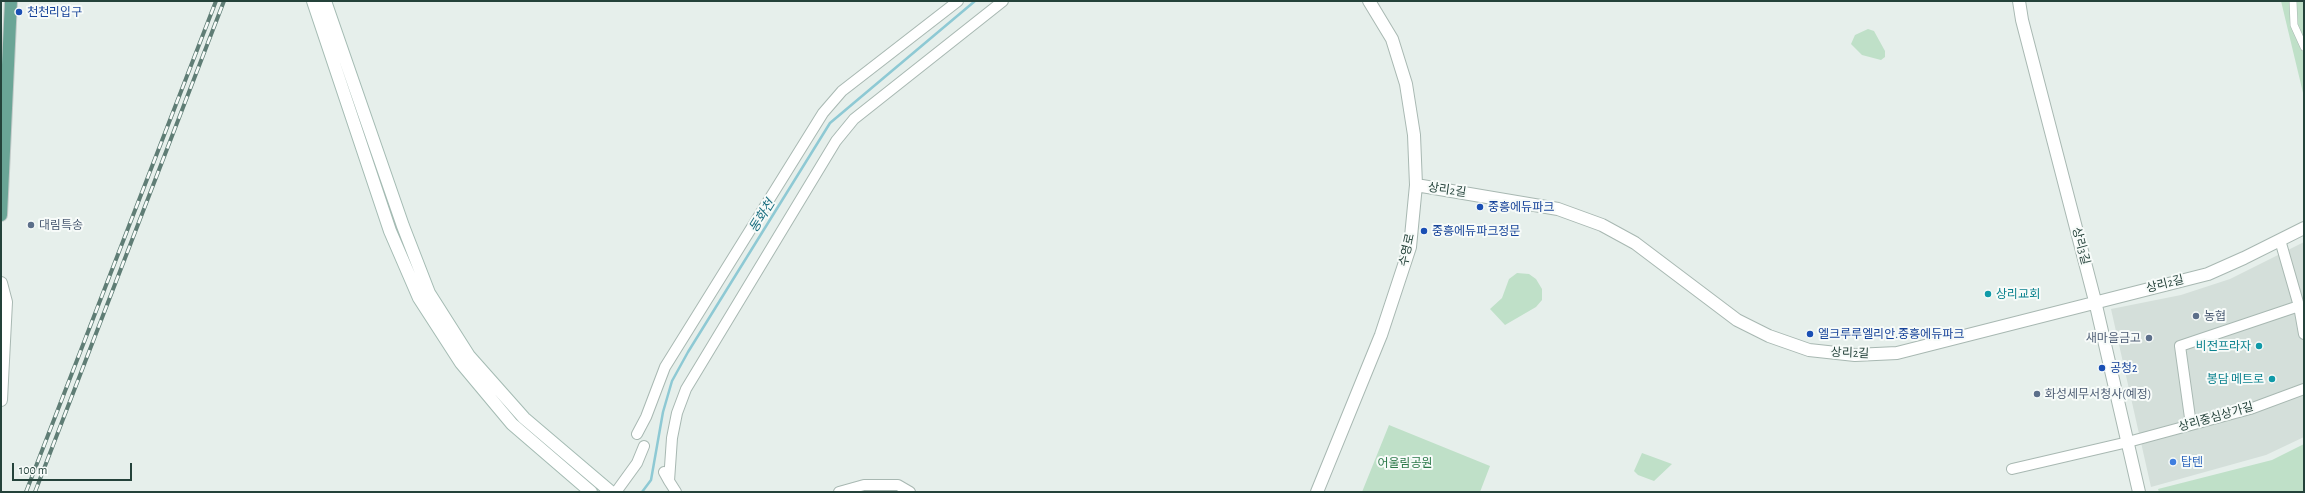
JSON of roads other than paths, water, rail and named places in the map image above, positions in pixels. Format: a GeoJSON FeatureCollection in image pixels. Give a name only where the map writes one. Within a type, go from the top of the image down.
{"type":"FeatureCollection","features":[{"type":"Feature","properties":{"kind":"main road"},"geometry":{"type":"LineString","coordinates":[[1,215],[11,1]]}},
{"type":"Feature","properties":{"kind":"street"},"geometry":{"type":"LineString","coordinates":[[313,1],[390,231],[419,298],[461,363],[512,424],[591,492]]}},
{"type":"Feature","properties":{"kind":"street"},"geometry":{"type":"LineString","coordinates":[[325,1],[403,226],[429,293],[469,356],[524,418],[612,491],[637,463],[644,446]]}},
{"type":"Feature","properties":{"kind":"street"},"geometry":{"type":"LineString","coordinates":[[637,434],[646,417],[665,367],[823,113],[842,91],[958,1]]}},
{"type":"Feature","properties":{"kind":"street"},"geometry":{"type":"LineString","coordinates":[[676,492],[666,476],[677,413],[686,389],[836,141],[854,119],[1003,1]]}},
{"type":"Feature","properties":{"kind":"street","name":"수영로"},"geometry":{"type":"LineString","coordinates":[[1317,492],[1392,306],[1410,247],[1416,185],[1414,135],[1406,84],[1392,39],[1368,1]]}},
{"type":"Feature","properties":{"kind":"street","name":"상리3길"},"geometry":{"type":"LineString","coordinates":[[2020,1],[2028,42],[2095,301],[2139,492]]}},
{"type":"Feature","properties":{"kind":"street"},"geometry":{"type":"LineString","coordinates":[[2293,1],[2294,25],[2304,47]]}},
{"type":"Feature","properties":{"kind":"street","name":"상리2길"},"geometry":{"type":"LineString","coordinates":[[1416,185],[1558,209],[1602,225],[1635,243],[1737,320],[1769,336],[1809,350],[1855,355],[1897,353],[2095,301],[2208,274],[2304,228]]}},
{"type":"Feature","properties":{"kind":"street"},"geometry":{"type":"LineString","coordinates":[[2280,240],[2299,306],[2304,334]]}},
{"type":"Feature","properties":{"kind":"street"},"geometry":{"type":"LineString","coordinates":[[1,283],[6,302],[1,400]]}},
{"type":"Feature","properties":{"kind":"street"},"geometry":{"type":"LineString","coordinates":[[2191,425],[2180,346],[2299,306]]}},
{"type":"Feature","properties":{"kind":"street","name":"상리중심상가길"},"geometry":{"type":"LineString","coordinates":[[2012,469],[2128,442],[2250,409],[2304,389]]}},
{"type":"Feature","properties":{"kind":"street"},"geometry":{"type":"LineString","coordinates":[[839,492],[864,485],[898,485],[910,492]]}},
{"type":"Feature","properties":{"kind":"waterway","name":"동화천"},"geometry":{"type":"LineString","coordinates":[[642,492],[651,480],[663,412],[672,381],[688,352],[830,123],[975,1]]}},
{"type":"Feature","properties":{"kind":"railway"},"geometry":{"type":"LineString","coordinates":[[26,492],[216,1]]}},
{"type":"Feature","properties":{"kind":"railway"},"geometry":{"type":"LineString","coordinates":[[35,492],[224,1]]}},
{"type":"Feature","properties":{"kind":"place","name":"천천리입구"},"geometry":{"type":"Point","coordinates":[19,12]}},
{"type":"Feature","properties":{"kind":"place","name":"중흥에듀파크"},"geometry":{"type":"Point","coordinates":[1480,207]}},
{"type":"Feature","properties":{"kind":"place","name":"대림특송"},"geometry":{"type":"Point","coordinates":[31,225]}},
{"type":"Feature","properties":{"kind":"place","name":"중흥에듀파크정문"},"geometry":{"type":"Point","coordinates":[1424,231]}},
{"type":"Feature","properties":{"kind":"place","name":"상리교회"},"geometry":{"type":"Point","coordinates":[1988,294]}},
{"type":"Feature","properties":{"kind":"place","name":"농협"},"geometry":{"type":"Point","coordinates":[2196,316]}},
{"type":"Feature","properties":{"kind":"place","name":"엘크루루엘리안.중흥에듀파크"},"geometry":{"type":"Point","coordinates":[1810,334]}},
{"type":"Feature","properties":{"kind":"place","name":"새마을금고"},"geometry":{"type":"Point","coordinates":[2149,338]}},
{"type":"Feature","properties":{"kind":"place","name":"비전프라자"},"geometry":{"type":"Point","coordinates":[2259,346]}},
{"type":"Feature","properties":{"kind":"place","name":"공청2"},"geometry":{"type":"Point","coordinates":[2102,368]}},
{"type":"Feature","properties":{"kind":"place","name":"봉담 메트로"},"geometry":{"type":"Point","coordinates":[2272,379]}},
{"type":"Feature","properties":{"kind":"place","name":"화성세무서청사(예정)"},"geometry":{"type":"Point","coordinates":[2037,394]}},
{"type":"Feature","properties":{"kind":"place","name":"탑텐"},"geometry":{"type":"Point","coordinates":[2173,462]}},
{"type":"Feature","properties":{"kind":"park label","name":"어울림공원"},"geometry":{"type":"Point","coordinates":[1405,463]}}]}
